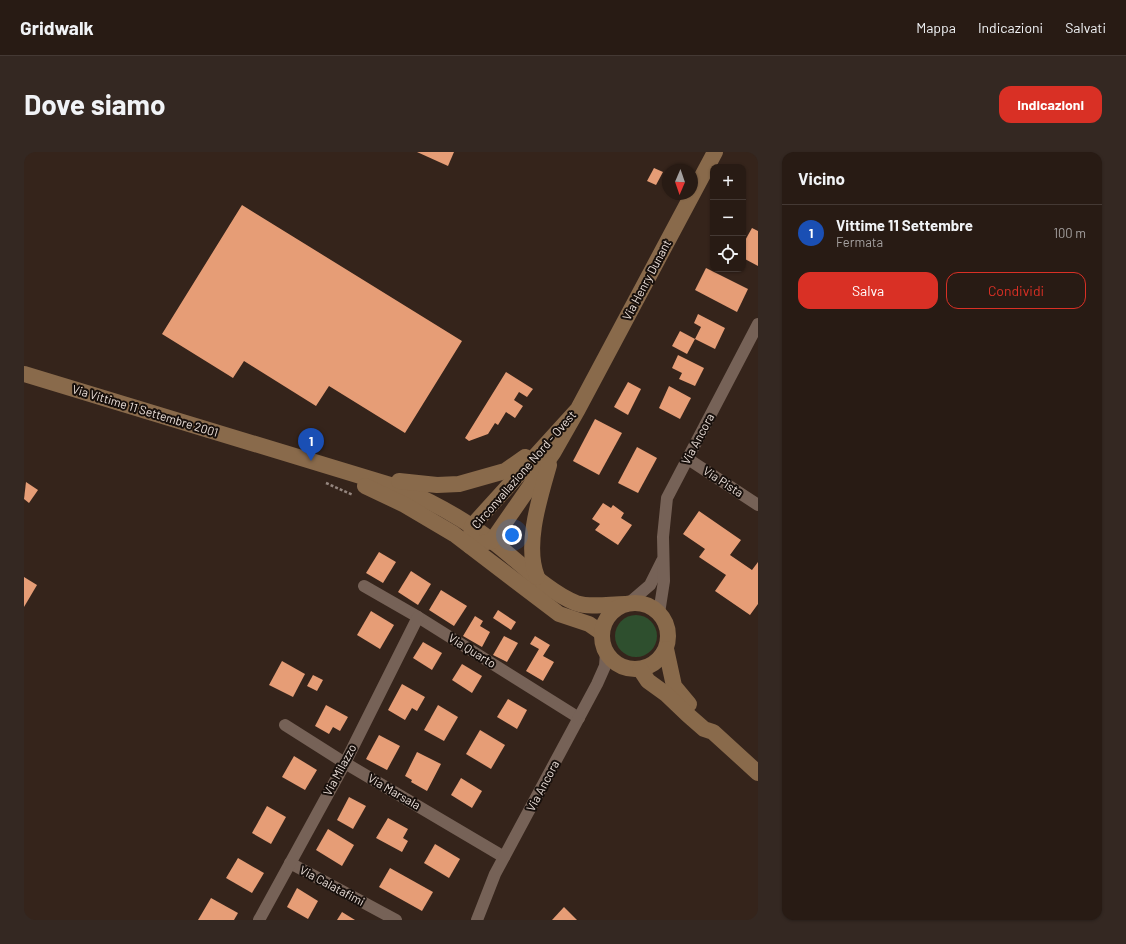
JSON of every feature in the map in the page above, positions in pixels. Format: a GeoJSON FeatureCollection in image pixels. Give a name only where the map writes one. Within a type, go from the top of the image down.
{"type":"FeatureCollection","features":[{"type":"Feature","properties":{"kind":"main road","name":"Via Henry Dunant"},"geometry":{"type":"LineString","coordinates":[[578,409],[715,152]]}},
{"type":"Feature","properties":{"kind":"main road","name":"Via Vittime 11 Settembre 2001"},"geometry":{"type":"LineString","coordinates":[[24,374],[314,462]]}},
{"type":"Feature","properties":{"kind":"main road","name":"Circonvallazione Nord - Ovest"},"geometry":{"type":"LineString","coordinates":[[549,448],[472,526],[470,546],[492,541],[549,448],[578,409]]}},
{"type":"Feature","properties":{"kind":"main road","name":"Circonvallazione Nord - Ovest"},"geometry":{"type":"LineString","coordinates":[[537,577],[533,564],[533,537],[549,448]]}},
{"type":"Feature","properties":{"kind":"main road"},"geometry":{"type":"LineString","coordinates":[[314,462],[410,484],[459,484],[505,471],[549,448]]}},
{"type":"Feature","properties":{"kind":"main road"},"geometry":{"type":"LineString","coordinates":[[314,462],[400,488],[424,498],[472,526],[551,588],[576,603],[592,605],[646,605],[659,613],[665,622],[669,633],[666,649],[674,686],[681,696],[711,724],[713,732]]}},
{"type":"Feature","properties":{"kind":"main road"},"geometry":{"type":"LineString","coordinates":[[314,462],[405,504],[454,534],[559,614],[589,624],[602,633]]}},
{"type":"Feature","properties":{"kind":"main road","name":"Via Ancora"},"geometry":{"type":"LineString","coordinates":[[606,653],[602,633],[606,620],[617,608],[627,604]]}},
{"type":"Feature","properties":{"kind":"main road"},"geometry":{"type":"LineString","coordinates":[[606,653],[615,663],[624,668],[640,669],[646,668],[658,660],[666,649]]}},
{"type":"Feature","properties":{"kind":"main road"},"geometry":{"type":"LineString","coordinates":[[640,669],[648,681],[666,694],[688,716],[704,729],[713,732],[758,773]]}},
{"type":"Feature","properties":{"kind":"street","name":"Via Ancora"},"geometry":{"type":"LineString","coordinates":[[659,613],[664,581],[664,509],[667,498],[758,324]]}},
{"type":"Feature","properties":{"kind":"street","name":"Via Pista"},"geometry":{"type":"LineString","coordinates":[[688,459],[758,505]]}},
{"type":"Feature","properties":{"kind":"street","name":"Via Ancora"},"geometry":{"type":"LineString","coordinates":[[627,604],[650,585],[663,560]]}},
{"type":"Feature","properties":{"kind":"street","name":"Via Quarto"},"geometry":{"type":"LineString","coordinates":[[364,586],[418,617],[579,718]]}},
{"type":"Feature","properties":{"kind":"street","name":"Via Milazzo"},"geometry":{"type":"LineString","coordinates":[[259,920],[345,763],[418,617]]}},
{"type":"Feature","properties":{"kind":"street","name":"Via Ancora"},"geometry":{"type":"LineString","coordinates":[[477,920],[485,897],[504,857],[579,718],[605,666],[606,653]]}},
{"type":"Feature","properties":{"kind":"street","name":"Via Marsala"},"geometry":{"type":"LineString","coordinates":[[285,725],[345,763],[504,857]]}},
{"type":"Feature","properties":{"kind":"street","name":"Via Calatafimi"},"geometry":{"type":"LineString","coordinates":[[290,863],[396,920]]}},
{"type":"Feature","properties":{"kind":"path"},"geometry":{"type":"LineString","coordinates":[[324,482],[358,497]]}},
{"type":"Feature","properties":{"kind":"green space"},"geometry":{"type":"Polygon","coordinates":[[[636,615],[651,621],[657,636],[651,651],[636,657],[621,651],[615,636],[621,621],[636,615]]]}},
{"type":"Feature","properties":{"kind":"building"},"geometry":{"type":"Polygon","coordinates":[[[417,152],[454,152],[448,166],[417,152]]]}},
{"type":"Feature","properties":{"kind":"building"},"geometry":{"type":"Polygon","coordinates":[[[654,168],[662,172],[656,185],[647,181],[654,168]]]}},
{"type":"Feature","properties":{"kind":"building"},"geometry":{"type":"Polygon","coordinates":[[[242,205],[462,341],[405,433],[329,386],[316,406],[244,361],[233,378],[162,334],[242,205]]]}},
{"type":"Feature","properties":{"kind":"building"},"geometry":{"type":"Polygon","coordinates":[[[752,228],[758,231],[758,266],[746,260],[746,239],[752,228]]]}},
{"type":"Feature","properties":{"kind":"building"},"geometry":{"type":"Polygon","coordinates":[[[706,268],[710,270],[710,272],[714,272],[748,289],[737,312],[695,290],[706,268]]]}},
{"type":"Feature","properties":{"kind":"building"},"geometry":{"type":"Polygon","coordinates":[[[698,314],[725,328],[715,349],[695,339],[701,327],[694,323],[698,314]]]}},
{"type":"Feature","properties":{"kind":"building"},"geometry":{"type":"Polygon","coordinates":[[[680,331],[695,339],[687,354],[672,346],[680,331]]]}},
{"type":"Feature","properties":{"kind":"building"},"geometry":{"type":"Polygon","coordinates":[[[678,355],[704,368],[695,386],[679,379],[682,373],[672,368],[678,355]]]}},
{"type":"Feature","properties":{"kind":"building"},"geometry":{"type":"Polygon","coordinates":[[[506,372],[533,389],[527,397],[519,392],[514,400],[523,406],[515,418],[506,412],[498,425],[495,423],[488,434],[469,441],[465,438],[506,372]]]}},
{"type":"Feature","properties":{"kind":"building"},"geometry":{"type":"Polygon","coordinates":[[[628,382],[641,389],[628,415],[614,407],[628,382]]]}},
{"type":"Feature","properties":{"kind":"building"},"geometry":{"type":"Polygon","coordinates":[[[669,386],[691,398],[680,419],[659,408],[669,386]]]}},
{"type":"Feature","properties":{"kind":"building"},"geometry":{"type":"Polygon","coordinates":[[[595,419],[622,433],[599,475],[573,461],[595,419]]]}},
{"type":"Feature","properties":{"kind":"building"},"geometry":{"type":"Polygon","coordinates":[[[637,447],[657,458],[638,493],[618,483],[637,447]]]}},
{"type":"Feature","properties":{"kind":"building"},"geometry":{"type":"Polygon","coordinates":[[[26,482],[38,490],[29,503],[24,499],[26,482]]]}},
{"type":"Feature","properties":{"kind":"building"},"geometry":{"type":"Polygon","coordinates":[[[603,503],[611,508],[613,505],[624,513],[621,518],[632,525],[618,545],[595,530],[600,524],[592,519],[603,503]]]}},
{"type":"Feature","properties":{"kind":"building"},"geometry":{"type":"Polygon","coordinates":[[[699,511],[741,540],[730,555],[752,570],[758,562],[758,604],[750,615],[715,591],[726,575],[699,557],[705,549],[683,534],[699,511]]]}},
{"type":"Feature","properties":{"kind":"building"},"geometry":{"type":"Polygon","coordinates":[[[379,552],[396,562],[383,583],[366,573],[379,552]]]}},
{"type":"Feature","properties":{"kind":"building"},"geometry":{"type":"Polygon","coordinates":[[[411,571],[431,584],[418,605],[398,592],[411,571]]]}},
{"type":"Feature","properties":{"kind":"building"},"geometry":{"type":"Polygon","coordinates":[[[24,577],[37,585],[24,607],[24,577]]]}},
{"type":"Feature","properties":{"kind":"building"},"geometry":{"type":"Polygon","coordinates":[[[441,590],[467,606],[454,626],[429,610],[441,590]]]}},
{"type":"Feature","properties":{"kind":"building"},"geometry":{"type":"Polygon","coordinates":[[[498,610],[516,622],[511,630],[493,618],[498,610]]]}},
{"type":"Feature","properties":{"kind":"building"},"geometry":{"type":"Polygon","coordinates":[[[371,611],[394,625],[380,649],[357,635],[371,611]]]}},
{"type":"Feature","properties":{"kind":"building"},"geometry":{"type":"Polygon","coordinates":[[[475,616],[483,621],[480,626],[490,632],[482,647],[463,636],[475,616]]]}},
{"type":"Feature","properties":{"kind":"building"},"geometry":{"type":"Polygon","coordinates":[[[504,636],[518,643],[507,662],[493,655],[504,636]]]}},
{"type":"Feature","properties":{"kind":"building"},"geometry":{"type":"Polygon","coordinates":[[[535,636],[550,645],[543,656],[554,662],[543,681],[526,671],[539,649],[530,644],[535,636]]]}},
{"type":"Feature","properties":{"kind":"building"},"geometry":{"type":"Polygon","coordinates":[[[423,642],[442,653],[432,670],[413,658],[423,642]]]}},
{"type":"Feature","properties":{"kind":"building"},"geometry":{"type":"Polygon","coordinates":[[[282,661],[305,674],[293,697],[269,685],[282,661]]]}},
{"type":"Feature","properties":{"kind":"building"},"geometry":{"type":"Polygon","coordinates":[[[462,664],[482,676],[472,693],[452,680],[462,664]]]}},
{"type":"Feature","properties":{"kind":"building"},"geometry":{"type":"Polygon","coordinates":[[[313,675],[323,680],[317,691],[307,686],[313,675]]]}},
{"type":"Feature","properties":{"kind":"building"},"geometry":{"type":"Polygon","coordinates":[[[402,684],[425,697],[417,711],[412,708],[405,720],[388,710],[402,684]]]}},
{"type":"Feature","properties":{"kind":"building"},"geometry":{"type":"Polygon","coordinates":[[[508,699],[527,710],[517,729],[497,717],[508,699]]]}},
{"type":"Feature","properties":{"kind":"building"},"geometry":{"type":"Polygon","coordinates":[[[326,705],[348,717],[340,731],[333,727],[329,734],[315,726],[326,705]]]}},
{"type":"Feature","properties":{"kind":"building"},"geometry":{"type":"Polygon","coordinates":[[[438,705],[458,717],[444,741],[424,730],[438,705]]]}},
{"type":"Feature","properties":{"kind":"building"},"geometry":{"type":"Polygon","coordinates":[[[480,730],[505,745],[491,769],[466,754],[480,730]]]}},
{"type":"Feature","properties":{"kind":"building"},"geometry":{"type":"Polygon","coordinates":[[[379,735],[400,746],[387,770],[366,759],[379,735]]]}},
{"type":"Feature","properties":{"kind":"building"},"geometry":{"type":"Polygon","coordinates":[[[417,752],[441,764],[427,791],[411,782],[412,780],[405,776],[417,752]]]}},
{"type":"Feature","properties":{"kind":"building"},"geometry":{"type":"Polygon","coordinates":[[[294,756],[317,770],[305,790],[282,777],[294,756]]]}},
{"type":"Feature","properties":{"kind":"building"},"geometry":{"type":"Polygon","coordinates":[[[461,778],[482,791],[472,808],[451,795],[461,778]]]}},
{"type":"Feature","properties":{"kind":"building"},"geometry":{"type":"Polygon","coordinates":[[[349,797],[366,806],[353,829],[337,820],[349,797]]]}},
{"type":"Feature","properties":{"kind":"building"},"geometry":{"type":"Polygon","coordinates":[[[267,806],[286,817],[271,844],[252,833],[267,806]]]}},
{"type":"Feature","properties":{"kind":"building"},"geometry":{"type":"Polygon","coordinates":[[[388,818],[408,829],[403,838],[408,841],[402,852],[376,838],[388,818]]]}},
{"type":"Feature","properties":{"kind":"building"},"geometry":{"type":"Polygon","coordinates":[[[328,829],[354,845],[342,866],[316,850],[328,829]]]}},
{"type":"Feature","properties":{"kind":"building"},"geometry":{"type":"Polygon","coordinates":[[[435,844],[460,859],[449,878],[424,863],[435,844]]]}},
{"type":"Feature","properties":{"kind":"building"},"geometry":{"type":"Polygon","coordinates":[[[238,858],[264,873],[252,893],[226,878],[238,858]]]}},
{"type":"Feature","properties":{"kind":"building"},"geometry":{"type":"Polygon","coordinates":[[[390,868],[433,892],[422,911],[379,887],[390,868]]]}},
{"type":"Feature","properties":{"kind":"building"},"geometry":{"type":"Polygon","coordinates":[[[297,888],[318,901],[308,919],[287,907],[297,888]]]}},
{"type":"Feature","properties":{"kind":"building"},"geometry":{"type":"Polygon","coordinates":[[[211,898],[238,913],[234,920],[198,920],[211,898]]]}},
{"type":"Feature","properties":{"kind":"building"},"geometry":{"type":"Polygon","coordinates":[[[564,907],[577,920],[552,920],[564,907]]]}},
{"type":"Feature","properties":{"kind":"building"},"geometry":{"type":"Polygon","coordinates":[[[342,912],[355,920],[337,920],[342,912]]]}},
{"type":"Feature","properties":{"kind":"place","name":"Vittime 11 Settembre"},"geometry":{"type":"Point","coordinates":[311,461]}}]}
